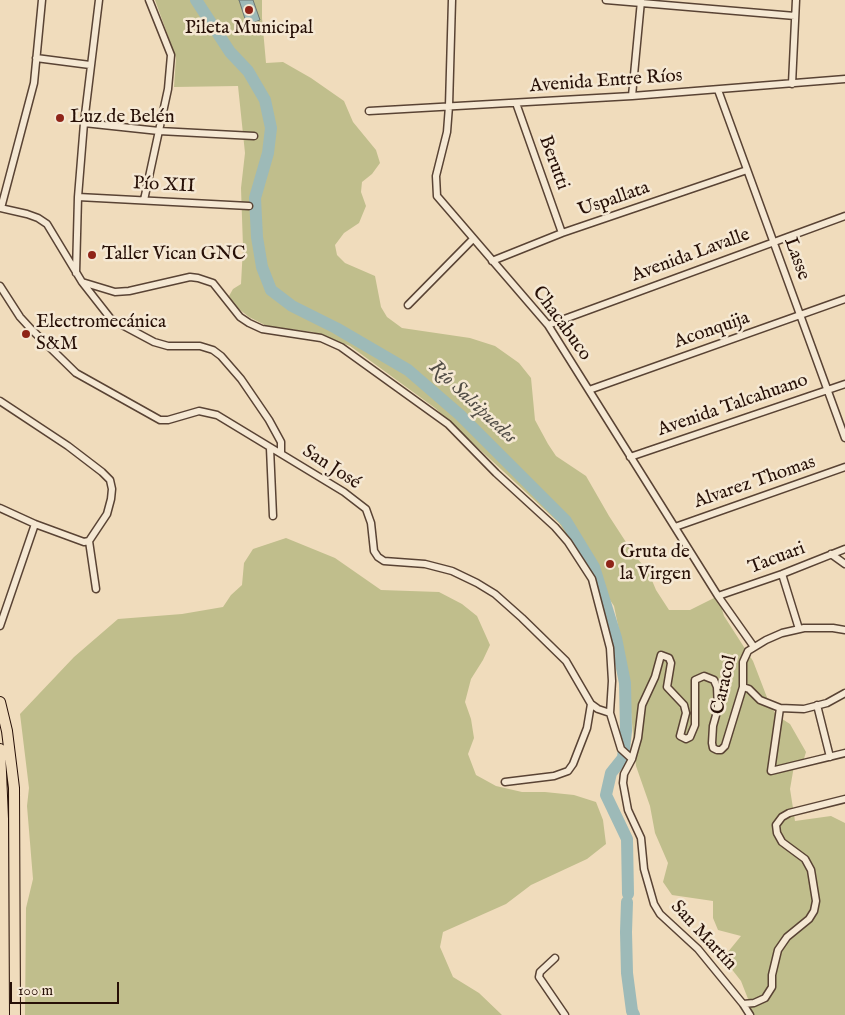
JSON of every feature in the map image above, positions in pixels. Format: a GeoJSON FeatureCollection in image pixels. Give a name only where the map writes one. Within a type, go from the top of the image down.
{"type":"FeatureCollection","features":[{"type":"Feature","properties":{"kind":"main road"},"geometry":{"type":"LineString","coordinates":[[0,702],[7,731],[14,788],[15,1015]]}},
{"type":"Feature","properties":{"kind":"main road"},"geometry":{"type":"LineString","coordinates":[[0,749],[3,820],[4,1015]]}},
{"type":"Feature","properties":{"kind":"street"},"geometry":{"type":"LineString","coordinates":[[42,0],[34,83],[1,208],[33,216],[47,224],[82,282],[111,319],[154,342],[168,346],[200,346],[217,353],[241,379],[269,420],[281,442],[281,453]]}},
{"type":"Feature","properties":{"kind":"street"},"geometry":{"type":"LineString","coordinates":[[76,273],[78,197],[84,123],[90,65],[100,0]]}},
{"type":"Feature","properties":{"kind":"street"},"geometry":{"type":"LineString","coordinates":[[144,200],[168,89],[170,55],[149,0]]}},
{"type":"Feature","properties":{"kind":"street","name":"Chacabuco"},"geometry":{"type":"LineString","coordinates":[[452,0],[449,106],[447,132],[436,176],[437,196],[548,325],[718,596],[754,647]]}},
{"type":"Feature","properties":{"kind":"street"},"geometry":{"type":"LineString","coordinates":[[606,0],[795,16]]}},
{"type":"Feature","properties":{"kind":"street"},"geometry":{"type":"LineString","coordinates":[[792,84],[796,0]]}},
{"type":"Feature","properties":{"kind":"street"},"geometry":{"type":"LineString","coordinates":[[632,96],[640,2]]}},
{"type":"Feature","properties":{"kind":"street"},"geometry":{"type":"LineString","coordinates":[[36,58],[90,65]]}},
{"type":"Feature","properties":{"kind":"street","name":"Avenida Entre Ríos"},"geometry":{"type":"LineString","coordinates":[[369,111],[632,96],[845,79]]}},
{"type":"Feature","properties":{"kind":"street","name":"Lasse"},"geometry":{"type":"LineString","coordinates":[[718,90],[845,438]]}},
{"type":"Feature","properties":{"kind":"street","name":"Berutti"},"geometry":{"type":"LineString","coordinates":[[516,103],[562,233]]}},
{"type":"Feature","properties":{"kind":"street"},"geometry":{"type":"LineString","coordinates":[[84,123],[159,131],[254,136]]}},
{"type":"Feature","properties":{"kind":"street","name":"Uspallata"},"geometry":{"type":"LineString","coordinates":[[492,260],[562,233],[747,170]]}},
{"type":"Feature","properties":{"kind":"street","name":"Pío XII"},"geometry":{"type":"LineString","coordinates":[[78,197],[249,206]]}},
{"type":"Feature","properties":{"kind":"street","name":"Avenida Lavalle"},"geometry":{"type":"LineString","coordinates":[[548,325],[845,216]]}},
{"type":"Feature","properties":{"kind":"street"},"geometry":{"type":"LineString","coordinates":[[408,305],[474,239]]}},
{"type":"Feature","properties":{"kind":"street"},"geometry":{"type":"LineString","coordinates":[[82,282],[115,292],[130,291],[190,277],[213,283],[240,317],[249,323],[262,329],[320,338],[341,347],[448,424],[496,474],[555,527],[568,542],[592,580],[610,648],[612,681],[610,713],[620,749],[632,759]]}},
{"type":"Feature","properties":{"kind":"street","name":"San José"},"geometry":{"type":"LineString","coordinates":[[0,286],[25,323],[76,373],[160,420],[168,420],[199,411],[217,415],[344,492],[366,509],[371,523],[374,551],[384,561],[425,564],[452,571],[495,594],[566,661],[592,704]]}},
{"type":"Feature","properties":{"kind":"street","name":"Aconquija"},"geometry":{"type":"LineString","coordinates":[[589,390],[845,299]]}},
{"type":"Feature","properties":{"kind":"street","name":"Avenida Talcahuano"},"geometry":{"type":"LineString","coordinates":[[630,456],[845,384]]}},
{"type":"Feature","properties":{"kind":"street"},"geometry":{"type":"LineString","coordinates":[[0,401],[68,446],[110,480],[112,489],[107,514],[87,541],[96,589]]}},
{"type":"Feature","properties":{"kind":"street"},"geometry":{"type":"LineString","coordinates":[[270,448],[272,516]]}},
{"type":"Feature","properties":{"kind":"street","name":"Alvarez Thomas"},"geometry":{"type":"LineString","coordinates":[[675,527],[845,467]]}},
{"type":"Feature","properties":{"kind":"street"},"geometry":{"type":"LineString","coordinates":[[0,508],[34,524],[87,541]]}},
{"type":"Feature","properties":{"kind":"street"},"geometry":{"type":"LineString","coordinates":[[0,626],[34,524]]}},
{"type":"Feature","properties":{"kind":"street","name":"Tacuari"},"geometry":{"type":"LineString","coordinates":[[718,596],[782,574],[845,549]]}},
{"type":"Feature","properties":{"kind":"street"},"geometry":{"type":"LineString","coordinates":[[831,554],[845,564]]}},
{"type":"Feature","properties":{"kind":"street"},"geometry":{"type":"LineString","coordinates":[[782,574],[799,629]]}},
{"type":"Feature","properties":{"kind":"street"},"geometry":{"type":"LineString","coordinates":[[754,647],[782,633],[799,629],[833,628],[845,630]]}},
{"type":"Feature","properties":{"kind":"street","name":"Caracol"},"geometry":{"type":"LineString","coordinates":[[632,759],[638,738],[642,705],[655,677],[661,655],[669,658],[671,662],[668,687],[684,705],[686,713],[680,736],[686,739],[690,737],[695,725],[696,680],[704,676],[714,680],[717,687],[718,708],[713,726],[712,743],[713,748],[721,750],[725,746],[743,687],[742,662],[748,651],[754,647]]}},
{"type":"Feature","properties":{"kind":"street"},"geometry":{"type":"LineString","coordinates":[[743,687],[749,689],[760,700],[780,708],[804,709],[827,703],[845,693]]}},
{"type":"Feature","properties":{"kind":"street"},"geometry":{"type":"LineString","coordinates":[[505,782],[554,776],[568,770],[573,764],[587,728],[592,704],[598,709],[610,713]]}},
{"type":"Feature","properties":{"kind":"street"},"geometry":{"type":"LineString","coordinates":[[817,705],[830,757]]}},
{"type":"Feature","properties":{"kind":"street"},"geometry":{"type":"LineString","coordinates":[[780,708],[771,771],[845,753]]}},
{"type":"Feature","properties":{"kind":"street","name":"San Martín"},"geometry":{"type":"LineString","coordinates":[[632,759],[624,774],[622,783],[628,810],[641,838],[644,869],[654,904],[660,914],[698,949],[750,1015]]}},
{"type":"Feature","properties":{"kind":"street"},"geometry":{"type":"LineString","coordinates":[[743,1004],[754,1003],[765,998],[772,987],[772,975],[778,950],[787,937],[809,919],[814,911],[816,901],[811,870],[805,859],[782,842],[777,833],[776,825],[782,817],[789,813],[845,799]]}},
{"type":"Feature","properties":{"kind":"street"},"geometry":{"type":"LineString","coordinates":[[555,958],[540,972],[539,977],[565,1015]]}},
{"type":"Feature","properties":{"kind":"shaded area"},"geometry":{"type":"Polygon","coordinates":[[[155,0],[262,0],[266,63],[283,62],[311,78],[344,101],[353,122],[376,150],[380,163],[372,174],[362,182],[361,192],[366,206],[359,223],[344,233],[335,245],[337,255],[345,263],[375,276],[381,307],[387,317],[402,328],[470,338],[495,346],[519,363],[531,378],[535,420],[548,444],[556,456],[586,476],[635,556],[648,571],[656,590],[669,610],[690,610],[718,596],[724,616],[753,661],[776,715],[790,724],[806,752],[803,762],[794,766],[790,789],[795,821],[831,816],[845,823],[845,1015],[751,1015],[750,1004],[741,981],[723,958],[741,936],[718,930],[713,918],[713,901],[672,895],[663,882],[668,863],[655,833],[650,806],[636,766],[627,669],[614,606],[559,523],[435,408],[350,346],[313,332],[267,326],[249,317],[234,305],[229,296],[233,289],[241,284],[243,247],[241,188],[245,153],[238,86],[174,87],[176,58],[155,0]]]}},
{"type":"Feature","properties":{"kind":"shaded area"},"geometry":{"type":"Polygon","coordinates":[[[286,538],[335,558],[381,590],[439,592],[462,604],[477,616],[490,645],[471,679],[465,702],[471,719],[474,738],[468,754],[476,775],[496,786],[522,792],[574,795],[596,802],[603,820],[606,844],[587,859],[531,885],[506,904],[443,932],[440,947],[453,977],[479,993],[502,1015],[25,1015],[26,908],[33,879],[27,806],[29,788],[20,714],[74,657],[118,619],[182,614],[223,607],[231,595],[242,585],[244,563],[253,549],[286,538]]]}},
{"type":"Feature","properties":{"kind":"water","name":"Pileta Municipal"},"geometry":{"type":"Polygon","coordinates":[[[239,0],[253,0],[260,20],[247,25],[239,0]]]}},
{"type":"Feature","properties":{"kind":"waterway","name":"Río Salsipuedes"},"geometry":{"type":"LineString","coordinates":[[196,0],[230,52],[248,71],[265,100],[271,128],[268,153],[255,198],[257,237],[262,267],[271,290],[292,306],[336,328],[408,370],[460,415],[566,521],[594,567],[616,638],[625,683],[626,731],[623,758],[611,773],[606,795],[627,839],[628,894]]}},
{"type":"Feature","properties":{"kind":"waterway","name":"Río Salsipuedes"},"geometry":{"type":"LineString","coordinates":[[627,902],[627,973],[634,1015]]}},
{"type":"Feature","properties":{"kind":"place","name":"Pileta Municipal"},"geometry":{"type":"Point","coordinates":[249,10]}},
{"type":"Feature","properties":{"kind":"place","name":"Luz de Belén"},"geometry":{"type":"Point","coordinates":[60,118]}},
{"type":"Feature","properties":{"kind":"place","name":"Taller Vican GNC"},"geometry":{"type":"Point","coordinates":[92,255]}},
{"type":"Feature","properties":{"kind":"place","name":"Electromecánica S&M"},"geometry":{"type":"Point","coordinates":[26,334]}},
{"type":"Feature","properties":{"kind":"place","name":"Gruta de la Virgen"},"geometry":{"type":"Point","coordinates":[610,564]}}]}
